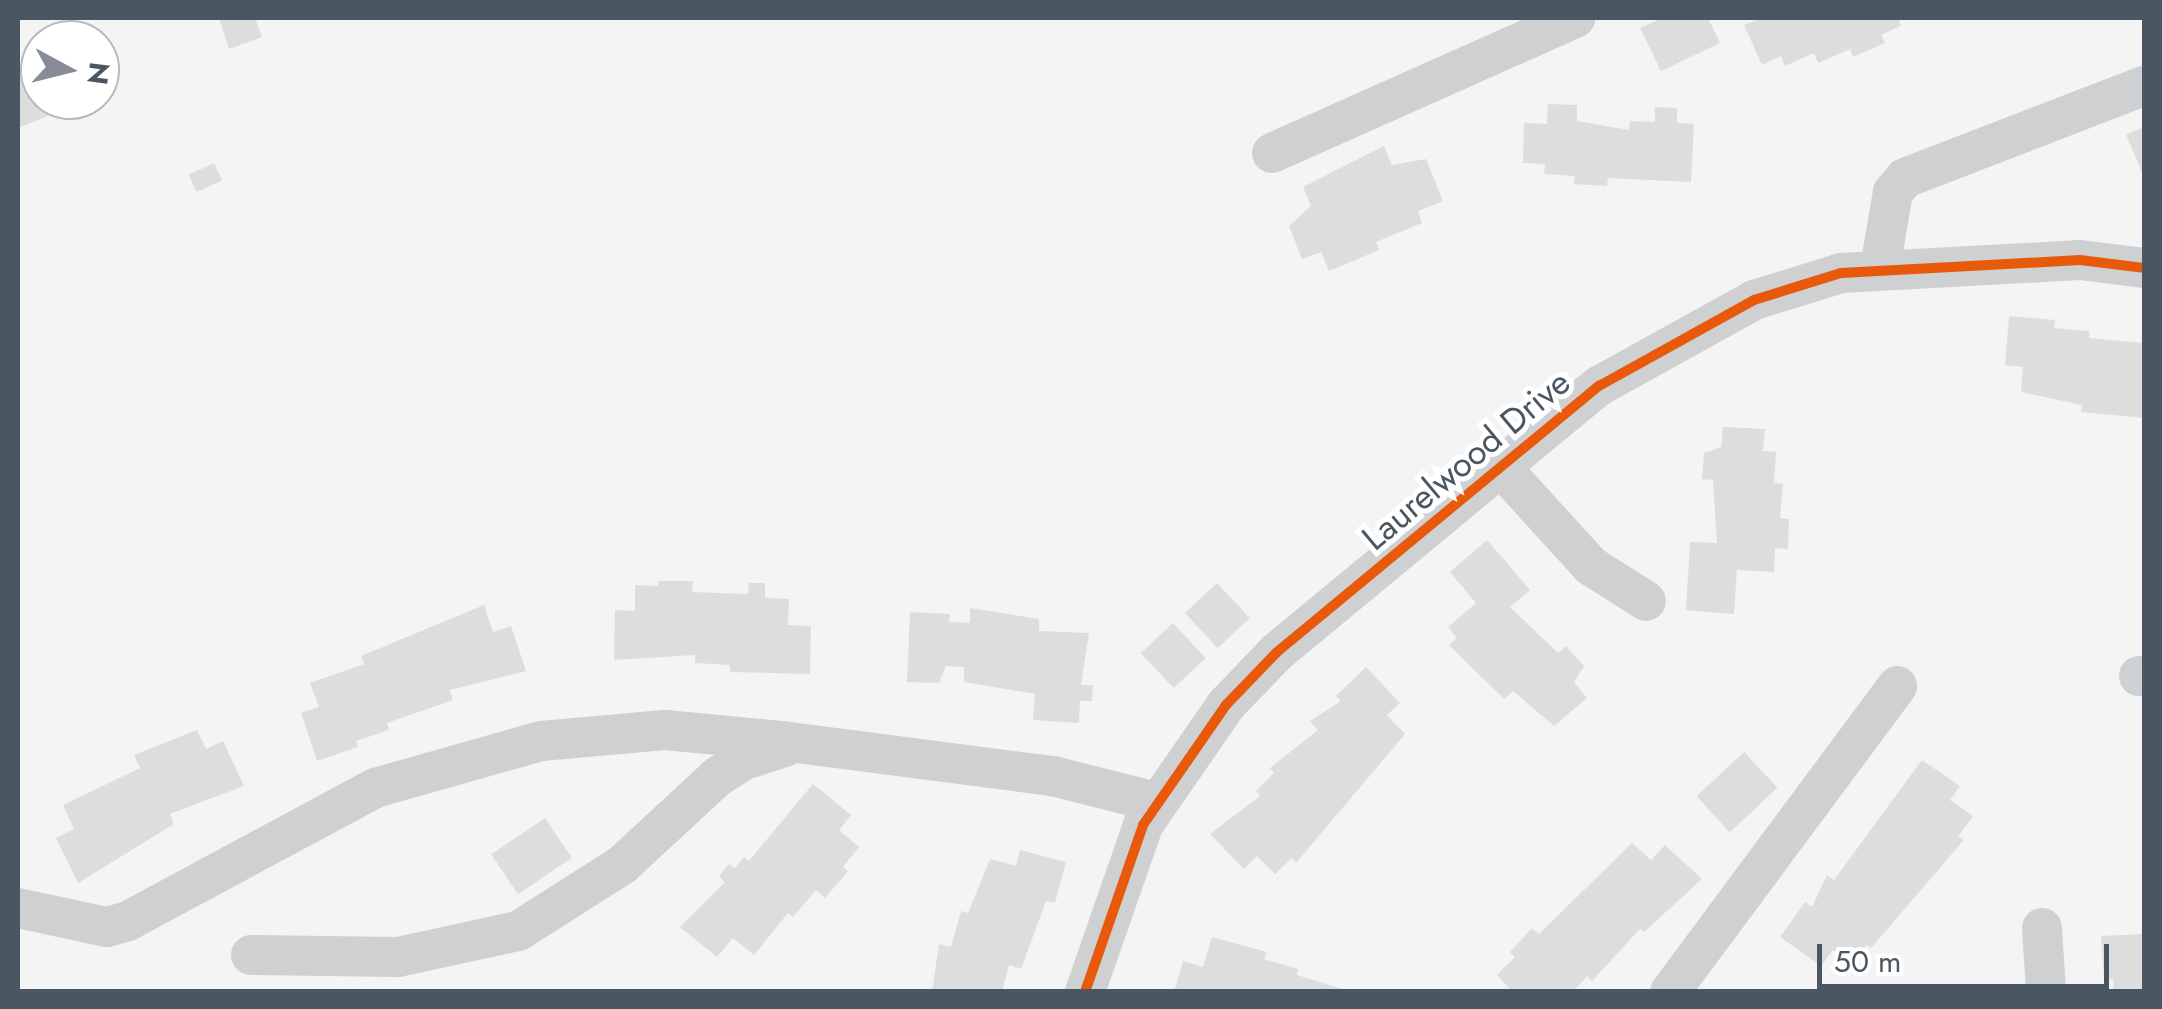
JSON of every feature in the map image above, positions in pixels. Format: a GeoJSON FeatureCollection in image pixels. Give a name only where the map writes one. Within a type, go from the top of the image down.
{"type":"FeatureCollection","features":[{"type":"Feature","properties":{"kind":"street"},"geometry":{"type":"LineString","coordinates":[[1272,153],[1574,18]]}},
{"type":"Feature","properties":{"kind":"street"},"geometry":{"type":"LineString","coordinates":[[1880,268],[1894,192],[1905,178],[2144,86]]}},
{"type":"Feature","properties":{"kind":"street","name":"Laurelwood Drive"},"geometry":{"type":"LineString","coordinates":[[1086,992],[1126,869],[1156,802],[1226,705],[1277,652],[1498,465],[1599,386],[1754,300],[1840,272],[2080,260],[2144,268]]}},
{"type":"Feature","properties":{"kind":"street"},"geometry":{"type":"LineString","coordinates":[[1498,465],[1591,566],[1646,601]]}},
{"type":"Feature","properties":{"kind":"street"},"geometry":{"type":"LineString","coordinates":[[1670,992],[1898,686]]}},
{"type":"Feature","properties":{"kind":"street"},"geometry":{"type":"LineString","coordinates":[[18,908],[107,926],[128,920],[376,788],[541,740],[665,730],[1053,776],[1156,802]]}},
{"type":"Feature","properties":{"kind":"street"},"geometry":{"type":"LineString","coordinates":[[251,954],[398,956],[518,930],[622,865],[717,777],[744,760],[798,744]]}},
{"type":"Feature","properties":{"kind":"street"},"geometry":{"type":"LineString","coordinates":[[2042,928],[2046,992]]}},
{"type":"Feature","properties":{"kind":"building"},"geometry":{"type":"Polygon","coordinates":[[[219,18],[255,18],[262,37],[229,49],[219,18]]]}},
{"type":"Feature","properties":{"kind":"building"},"geometry":{"type":"Polygon","coordinates":[[[1662,18],[1708,18],[1720,43],[1661,71],[1640,28],[1662,18]]]}},
{"type":"Feature","properties":{"kind":"building"},"geometry":{"type":"Polygon","coordinates":[[[1762,18],[1898,18],[1901,26],[1881,35],[1885,43],[1853,57],[1850,49],[1818,63],[1814,53],[1785,66],[1781,56],[1762,65],[1744,25],[1762,18]]]}},
{"type":"Feature","properties":{"kind":"building"},"geometry":{"type":"Polygon","coordinates":[[[18,76],[20,120],[38,120],[18,128],[18,76]]]}},
{"type":"Feature","properties":{"kind":"building"},"geometry":{"type":"Polygon","coordinates":[[[1548,104],[1577,105],[1577,121],[1629,130],[1630,121],[1655,122],[1655,107],[1677,108],[1677,123],[1694,124],[1691,182],[1608,178],[1607,186],[1574,184],[1575,176],[1544,174],[1545,164],[1523,163],[1524,123],[1547,124],[1548,104]]]}},
{"type":"Feature","properties":{"kind":"building"},"geometry":{"type":"Polygon","coordinates":[[[2144,127],[2144,177],[2126,135],[2144,127]]]}},
{"type":"Feature","properties":{"kind":"building"},"geometry":{"type":"Polygon","coordinates":[[[1384,146],[1392,165],[1426,159],[1443,201],[1418,211],[1422,223],[1376,242],[1379,250],[1329,271],[1321,252],[1302,259],[1289,226],[1311,206],[1303,187],[1384,146]]]}},
{"type":"Feature","properties":{"kind":"building"},"geometry":{"type":"Polygon","coordinates":[[[214,163],[222,180],[197,192],[189,175],[214,163]]]}},
{"type":"Feature","properties":{"kind":"building"},"geometry":{"type":"Polygon","coordinates":[[[2009,316],[2055,320],[2054,328],[2089,331],[2089,338],[2144,343],[2144,418],[2081,412],[2082,405],[2021,392],[2023,367],[2005,365],[2009,316]]]}},
{"type":"Feature","properties":{"kind":"building"},"geometry":{"type":"Polygon","coordinates":[[[1723,427],[1765,429],[1763,451],[1776,452],[1774,483],[1783,484],[1780,518],[1789,519],[1788,549],[1775,548],[1774,572],[1737,570],[1734,614],[1686,610],[1690,542],[1717,543],[1713,480],[1702,479],[1704,453],[1721,447],[1723,427]]]}},
{"type":"Feature","properties":{"kind":"building"},"geometry":{"type":"Polygon","coordinates":[[[1487,540],[1530,590],[1510,607],[1558,653],[1566,646],[1584,666],[1574,682],[1587,698],[1554,726],[1513,691],[1504,699],[1449,645],[1457,638],[1448,627],[1476,603],[1450,572],[1487,540]]]}},
{"type":"Feature","properties":{"kind":"building"},"geometry":{"type":"Polygon","coordinates":[[[658,581],[693,581],[692,592],[748,594],[749,583],[765,583],[765,598],[789,599],[788,625],[811,626],[810,674],[730,672],[730,665],[695,663],[695,655],[614,660],[615,610],[635,611],[635,585],[658,586],[658,581]]]}},
{"type":"Feature","properties":{"kind":"building"},"geometry":{"type":"Polygon","coordinates":[[[1217,583],[1250,618],[1218,648],[1185,613],[1217,583]]]}},
{"type":"Feature","properties":{"kind":"building"},"geometry":{"type":"Polygon","coordinates":[[[484,605],[493,632],[511,626],[526,671],[450,690],[453,700],[387,723],[389,730],[356,741],[358,747],[317,761],[301,713],[319,707],[310,683],[364,664],[361,656],[484,605]]]}},
{"type":"Feature","properties":{"kind":"building"},"geometry":{"type":"Polygon","coordinates":[[[970,608],[1039,619],[1039,631],[1089,633],[1081,685],[1093,685],[1092,701],[1080,701],[1079,723],[1033,720],[1035,694],[964,682],[964,667],[946,666],[939,683],[907,682],[910,612],[950,614],[949,622],[970,623],[970,608]]]}},
{"type":"Feature","properties":{"kind":"building"},"geometry":{"type":"Polygon","coordinates":[[[1173,623],[1206,658],[1174,688],[1141,653],[1173,623]]]}},
{"type":"Feature","properties":{"kind":"building"},"geometry":{"type":"Polygon","coordinates":[[[1366,667],[1400,703],[1387,715],[1405,734],[1296,863],[1292,858],[1275,874],[1257,856],[1244,869],[1210,834],[1260,796],[1256,791],[1274,773],[1270,768],[1318,730],[1310,721],[1341,701],[1336,696],[1366,667]]]}},
{"type":"Feature","properties":{"kind":"building"},"geometry":{"type":"Polygon","coordinates":[[[197,730],[206,749],[223,741],[244,786],[170,814],[174,824],[78,883],[56,838],[74,829],[63,805],[140,768],[134,755],[197,730]]]}},
{"type":"Feature","properties":{"kind":"building"},"geometry":{"type":"Polygon","coordinates":[[[1744,752],[1777,788],[1730,832],[1696,796],[1744,752]]]}},
{"type":"Feature","properties":{"kind":"building"},"geometry":{"type":"Polygon","coordinates":[[[1922,760],[1960,786],[1950,800],[1973,816],[1958,837],[1964,840],[1853,964],[1833,950],[1821,966],[1780,937],[1805,902],[1812,907],[1827,875],[1834,880],[1922,760]]]}},
{"type":"Feature","properties":{"kind":"building"},"geometry":{"type":"Polygon","coordinates":[[[813,784],[851,815],[839,830],[859,847],[843,867],[848,871],[825,898],[816,890],[793,917],[788,913],[754,955],[733,938],[717,957],[680,927],[725,882],[719,876],[729,864],[735,868],[744,857],[749,861],[813,784]]]}},
{"type":"Feature","properties":{"kind":"building"},"geometry":{"type":"Polygon","coordinates":[[[545,818],[572,858],[518,894],[491,854],[545,818]]]}},
{"type":"Feature","properties":{"kind":"building"},"geometry":{"type":"Polygon","coordinates":[[[1632,843],[1651,860],[1665,845],[1702,879],[1644,932],[1640,929],[1592,981],[1587,976],[1573,992],[1513,992],[1497,975],[1515,957],[1510,952],[1532,928],[1539,934],[1632,843]]]}},
{"type":"Feature","properties":{"kind":"building"},"geometry":{"type":"Polygon","coordinates":[[[1020,850],[1066,862],[1055,903],[1046,901],[1021,969],[1009,965],[1002,992],[932,992],[939,944],[951,947],[961,911],[968,913],[990,859],[1016,866],[1020,850]]]}},
{"type":"Feature","properties":{"kind":"building"},"geometry":{"type":"Polygon","coordinates":[[[2144,934],[2144,992],[2113,992],[2113,979],[2104,980],[2101,936],[2144,934]]]}},
{"type":"Feature","properties":{"kind":"building"},"geometry":{"type":"Polygon","coordinates":[[[1212,937],[1267,952],[1264,959],[1298,969],[1297,975],[1352,992],[1174,992],[1183,961],[1203,967],[1212,937]]]}},
{"type":"Feature","properties":{"kind":"cycle path"},"geometry":{"type":"LineString","coordinates":[[1085,992],[1143,825],[1226,705],[1277,652],[1599,386],[1754,300],[1841,273],[2080,260],[2144,268]]}}]}
